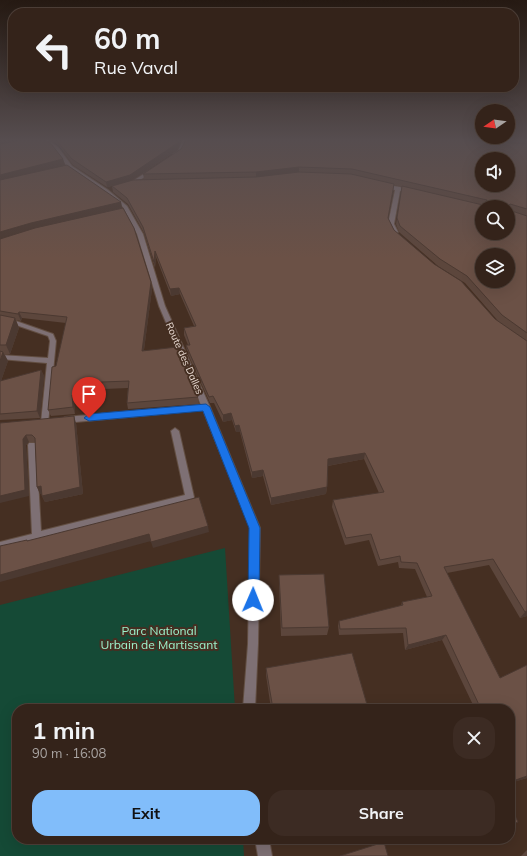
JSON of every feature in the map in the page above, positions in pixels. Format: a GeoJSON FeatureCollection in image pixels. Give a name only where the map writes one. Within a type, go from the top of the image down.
{"type":"FeatureCollection","features":[{"type":"Feature","properties":{"kind":"street","name":"Route des Dalles"},"geometry":{"type":"LineString","coordinates":[[90,180],[110,190],[125,206],[124,211],[140,234],[162,306],[206,407],[255,528],[253,644],[249,704]]}},
{"type":"Feature","properties":{"kind":"street"},"geometry":{"type":"LineString","coordinates":[[134,183],[139,180]]}},
{"type":"Feature","properties":{"kind":"street"},"geometry":{"type":"LineString","coordinates":[[374,182],[420,194]]}},
{"type":"Feature","properties":{"kind":"street"},"geometry":{"type":"LineString","coordinates":[[127,185],[142,183]]}},
{"type":"Feature","properties":{"kind":"street"},"geometry":{"type":"LineString","coordinates":[[398,188],[391,224],[396,234],[401,238]]}},
{"type":"Feature","properties":{"kind":"street"},"geometry":{"type":"LineString","coordinates":[[0,320],[14,322],[51,335],[53,341],[51,361],[41,422],[206,407]]}},
{"type":"Feature","properties":{"kind":"street"},"geometry":{"type":"LineString","coordinates":[[0,357],[51,361]]}},
{"type":"Feature","properties":{"kind":"street"},"geometry":{"type":"LineString","coordinates":[[0,546],[190,497],[176,431]]}},
{"type":"Feature","properties":{"kind":"street"},"geometry":{"type":"LineString","coordinates":[[32,445],[37,537]]}},
{"type":"Feature","properties":{"kind":"street"},"geometry":{"type":"LineString","coordinates":[[263,844],[265,856]]}},
{"type":"Feature","properties":{"kind":"green space","name":"Parc National Urbain de Martissant"},"geometry":{"type":"Polygon","coordinates":[[[225,548],[235,704],[12,704],[12,844],[243,844],[244,856],[0,856],[0,605],[225,548]]]}},
{"type":"Feature","properties":{"kind":"building"},"geometry":{"type":"Polygon","coordinates":[[[0,180],[89,180],[121,202],[31,223],[0,232],[0,180]]]}},
{"type":"Feature","properties":{"kind":"building"},"geometry":{"type":"Polygon","coordinates":[[[103,180],[113,180],[106,182],[103,180]]]}},
{"type":"Feature","properties":{"kind":"building"},"geometry":{"type":"Polygon","coordinates":[[[133,180],[377,180],[394,184],[388,218],[394,230],[434,264],[461,281],[495,319],[527,341],[527,611],[525,612],[493,559],[444,567],[500,678],[527,665],[527,776],[515,780],[515,704],[479,704],[446,635],[408,645],[406,628],[340,629],[339,621],[403,605],[402,602],[432,596],[417,563],[401,562],[400,556],[380,560],[371,534],[346,538],[333,500],[384,492],[365,453],[328,459],[327,487],[271,498],[263,470],[252,472],[239,425],[235,426],[231,413],[223,415],[213,396],[209,397],[186,345],[190,345],[184,328],[196,326],[179,288],[170,289],[155,251],[154,262],[143,227],[127,198],[112,186],[133,180]]]}},
{"type":"Feature","properties":{"kind":"building"},"geometry":{"type":"Polygon","coordinates":[[[400,180],[475,180],[475,192],[515,192],[515,180],[527,180],[527,209],[515,205],[515,200],[487,200],[400,180]]]}},
{"type":"Feature","properties":{"kind":"building"},"geometry":{"type":"Polygon","coordinates":[[[402,186],[475,203],[475,240],[515,240],[515,212],[527,216],[527,333],[502,315],[478,288],[515,288],[515,248],[475,248],[475,285],[467,276],[440,259],[400,226],[397,218],[402,186]]]}},
{"type":"Feature","properties":{"kind":"building"},"geometry":{"type":"Polygon","coordinates":[[[123,208],[134,228],[151,282],[142,351],[177,347],[198,397],[127,403],[129,381],[102,382],[83,385],[83,394],[72,395],[73,407],[48,410],[52,367],[56,366],[67,317],[19,312],[18,314],[0,311],[0,239],[35,228],[123,208]]]}},
{"type":"Feature","properties":{"kind":"building"},"geometry":{"type":"Polygon","coordinates":[[[0,315],[15,318],[6,345],[0,345],[0,315]]]}},
{"type":"Feature","properties":{"kind":"building"},"geometry":{"type":"Polygon","coordinates":[[[0,351],[3,352],[0,361],[0,351]]]}},
{"type":"Feature","properties":{"kind":"building"},"geometry":{"type":"Polygon","coordinates":[[[41,370],[37,411],[0,414],[0,381],[41,370]]]}},
{"type":"Feature","properties":{"kind":"building"},"geometry":{"type":"Polygon","coordinates":[[[74,416],[80,487],[42,496],[41,486],[37,487],[35,438],[32,435],[26,435],[23,439],[25,490],[0,496],[0,423],[74,416]]]}},
{"type":"Feature","properties":{"kind":"building"},"geometry":{"type":"Polygon","coordinates":[[[199,497],[208,526],[151,542],[149,534],[0,575],[0,546],[27,541],[199,497]]]}},
{"type":"Feature","properties":{"kind":"building"},"geometry":{"type":"Polygon","coordinates":[[[324,574],[329,627],[282,628],[279,575],[324,574]]]}},
{"type":"Feature","properties":{"kind":"building"},"geometry":{"type":"Polygon","coordinates":[[[352,653],[367,704],[272,704],[266,668],[352,653]]]}},
{"type":"Feature","properties":{"kind":"building"},"geometry":{"type":"Polygon","coordinates":[[[515,816],[518,822],[515,823],[515,816]]]}},
{"type":"Feature","properties":{"kind":"building"},"geometry":{"type":"Polygon","coordinates":[[[378,844],[385,844],[388,856],[340,856],[378,844]]]}},
{"type":"Feature","properties":{"kind":"route"},"geometry":{"type":"LineString","coordinates":[[89,418],[206,407],[255,528],[253,600]]}}]}
